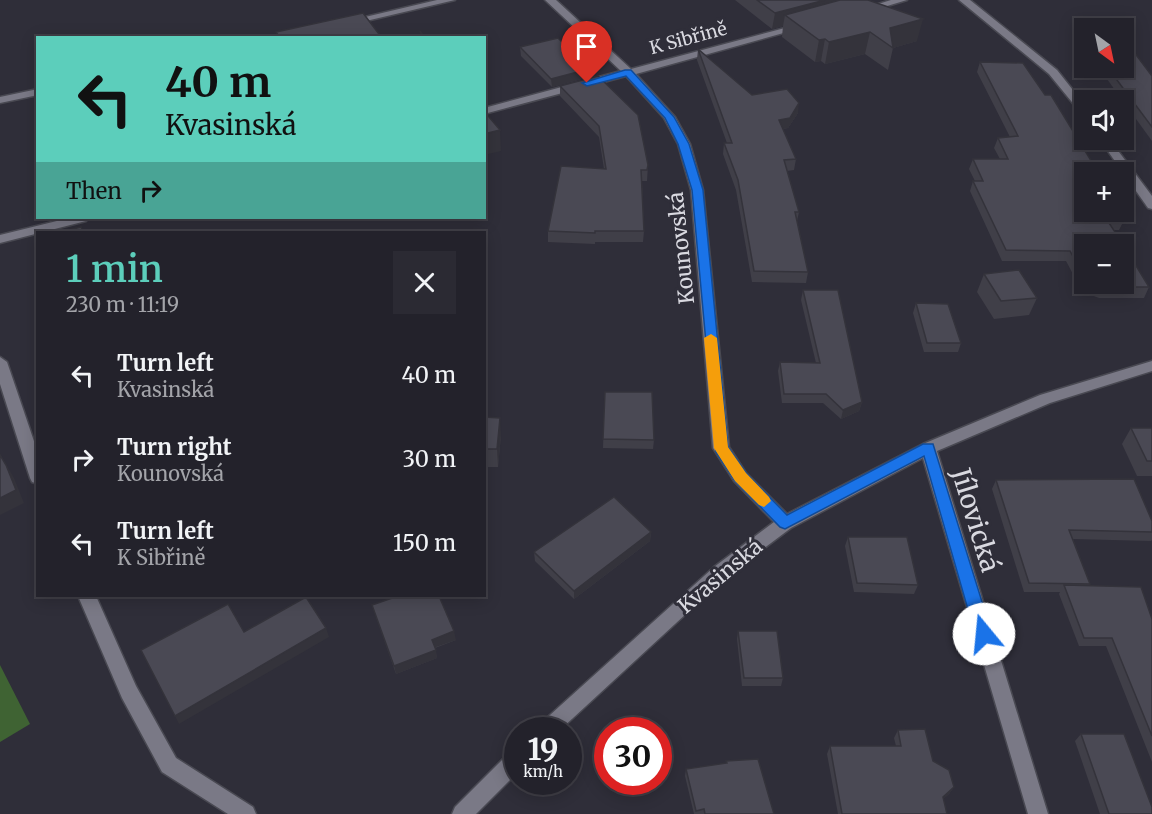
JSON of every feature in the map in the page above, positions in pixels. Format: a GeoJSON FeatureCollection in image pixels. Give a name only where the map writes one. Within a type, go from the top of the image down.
{"type":"FeatureCollection","features":[{"type":"Feature","properties":{"kind":"street"},"geometry":{"type":"LineString","coordinates":[[338,25],[450,0]]}},
{"type":"Feature","properties":{"kind":"street","name":"Kounovská"},"geometry":{"type":"LineString","coordinates":[[550,0],[628,72],[669,117],[684,144],[698,190],[721,448],[740,477],[785,523]]}},
{"type":"Feature","properties":{"kind":"street"},"geometry":{"type":"LineString","coordinates":[[858,12],[902,0]]}},
{"type":"Feature","properties":{"kind":"street"},"geometry":{"type":"LineString","coordinates":[[964,0],[1053,72],[1074,98]]}},
{"type":"Feature","properties":{"kind":"street","name":"K Sibřině"},"geometry":{"type":"LineString","coordinates":[[486,110],[814,23]]}},
{"type":"Feature","properties":{"kind":"street"},"geometry":{"type":"LineString","coordinates":[[0,100],[36,92]]}},
{"type":"Feature","properties":{"kind":"street"},"geometry":{"type":"LineString","coordinates":[[1112,150],[1152,205]]}},
{"type":"Feature","properties":{"kind":"street"},"geometry":{"type":"LineString","coordinates":[[0,239],[78,219]]}},
{"type":"Feature","properties":{"kind":"street"},"geometry":{"type":"LineString","coordinates":[[0,362],[36,472]]}},
{"type":"Feature","properties":{"kind":"street","name":"Kvasinská"},"geometry":{"type":"LineString","coordinates":[[561,717],[720,572],[785,523],[928,448],[1045,399],[1152,366]]}},
{"type":"Feature","properties":{"kind":"street","name":"Jílovická"},"geometry":{"type":"LineString","coordinates":[[928,448],[1038,814]]}},
{"type":"Feature","properties":{"kind":"street"},"geometry":{"type":"LineString","coordinates":[[87,597],[129,692],[170,765],[246,814]]}},
{"type":"Feature","properties":{"kind":"street"},"geometry":{"type":"LineString","coordinates":[[462,814],[504,772]]}},
{"type":"Feature","properties":{"kind":"green space"},"geometry":{"type":"Polygon","coordinates":[[[0,665],[30,724],[0,742],[0,665]]]}},
{"type":"Feature","properties":{"kind":"building"},"geometry":{"type":"Polygon","coordinates":[[[757,0],[825,0],[775,13],[757,0]]]}},
{"type":"Feature","properties":{"kind":"building"},"geometry":{"type":"Polygon","coordinates":[[[840,0],[868,0],[923,19],[890,28],[893,48],[870,32],[829,42],[825,39],[819,40],[785,15],[840,0]]]}},
{"type":"Feature","properties":{"kind":"building"},"geometry":{"type":"Polygon","coordinates":[[[363,13],[380,36],[279,36],[276,32],[363,13]]]}},
{"type":"Feature","properties":{"kind":"building"},"geometry":{"type":"Polygon","coordinates":[[[558,38],[589,69],[551,79],[520,47],[558,38]]]}},
{"type":"Feature","properties":{"kind":"building"},"geometry":{"type":"Polygon","coordinates":[[[698,49],[752,95],[787,89],[799,103],[790,118],[779,120],[796,159],[784,160],[799,212],[795,212],[808,272],[754,271],[738,180],[724,143],[732,143],[698,49]]]}},
{"type":"Feature","properties":{"kind":"building"},"geometry":{"type":"Polygon","coordinates":[[[1134,52],[1152,76],[1152,127],[1134,103],[1134,90],[1124,90],[1115,78],[1134,78],[1134,52]]]}},
{"type":"Feature","properties":{"kind":"building"},"geometry":{"type":"Polygon","coordinates":[[[980,62],[1023,63],[1045,95],[1051,95],[1074,133],[1074,150],[1085,150],[1092,162],[1074,162],[1074,222],[1108,222],[1116,234],[1074,234],[1074,258],[1070,251],[1006,250],[973,181],[983,181],[973,159],[1008,159],[998,138],[1018,136],[980,62]]]}},
{"type":"Feature","properties":{"kind":"building"},"geometry":{"type":"Polygon","coordinates":[[[598,76],[638,115],[648,165],[647,170],[641,170],[644,231],[595,231],[595,233],[548,231],[561,166],[606,169],[599,126],[560,86],[598,76]]]}},
{"type":"Feature","properties":{"kind":"building"},"geometry":{"type":"Polygon","coordinates":[[[486,113],[500,130],[486,134],[486,113]]]}},
{"type":"Feature","properties":{"kind":"building"},"geometry":{"type":"Polygon","coordinates":[[[81,227],[83,231],[65,231],[81,227]]]}},
{"type":"Feature","properties":{"kind":"building"},"geometry":{"type":"Polygon","coordinates":[[[1134,262],[1149,287],[1134,287],[1134,262]]]}},
{"type":"Feature","properties":{"kind":"building"},"geometry":{"type":"Polygon","coordinates":[[[1019,270],[1037,298],[1001,301],[984,274],[1019,270]]]}},
{"type":"Feature","properties":{"kind":"building"},"geometry":{"type":"Polygon","coordinates":[[[803,290],[838,290],[862,402],[843,410],[826,394],[784,394],[780,362],[820,363],[803,290]]]}},
{"type":"Feature","properties":{"kind":"building"},"geometry":{"type":"Polygon","coordinates":[[[916,303],[948,304],[961,343],[927,343],[916,303]]]}},
{"type":"Feature","properties":{"kind":"building"},"geometry":{"type":"Polygon","coordinates":[[[605,392],[652,392],[654,440],[603,439],[605,392]]]}},
{"type":"Feature","properties":{"kind":"building"},"geometry":{"type":"Polygon","coordinates":[[[486,417],[500,418],[497,449],[486,449],[486,417]]]}},
{"type":"Feature","properties":{"kind":"building"},"geometry":{"type":"Polygon","coordinates":[[[1131,428],[1152,428],[1152,461],[1147,461],[1131,428]]]}},
{"type":"Feature","properties":{"kind":"building"},"geometry":{"type":"Polygon","coordinates":[[[0,455],[16,490],[0,498],[0,455]]]}},
{"type":"Feature","properties":{"kind":"building"},"geometry":{"type":"Polygon","coordinates":[[[1134,479],[1152,521],[1152,532],[1069,530],[1090,584],[1029,583],[996,480],[1134,479]]]}},
{"type":"Feature","properties":{"kind":"building"},"geometry":{"type":"Polygon","coordinates":[[[614,497],[651,532],[574,591],[534,552],[614,497]]]}},
{"type":"Feature","properties":{"kind":"building"},"geometry":{"type":"Polygon","coordinates":[[[848,537],[907,537],[918,585],[857,583],[848,537]]]}},
{"type":"Feature","properties":{"kind":"building"},"geometry":{"type":"Polygon","coordinates":[[[1064,585],[1141,587],[1152,619],[1152,736],[1112,638],[1084,638],[1064,585]]]}},
{"type":"Feature","properties":{"kind":"building"},"geometry":{"type":"Polygon","coordinates":[[[306,597],[326,628],[175,716],[141,650],[228,604],[244,632],[306,597]]]}},
{"type":"Feature","properties":{"kind":"building"},"geometry":{"type":"Polygon","coordinates":[[[395,597],[439,597],[454,631],[432,640],[436,650],[394,666],[372,605],[395,597]]]}},
{"type":"Feature","properties":{"kind":"building"},"geometry":{"type":"Polygon","coordinates":[[[738,631],[777,631],[783,678],[744,678],[738,631]]]}},
{"type":"Feature","properties":{"kind":"building"},"geometry":{"type":"Polygon","coordinates":[[[925,729],[933,761],[949,770],[954,787],[943,797],[947,814],[842,814],[830,746],[901,746],[898,730],[925,729]]]}},
{"type":"Feature","properties":{"kind":"building"},"geometry":{"type":"Polygon","coordinates":[[[1081,734],[1124,734],[1152,807],[1152,814],[1109,814],[1081,734]]]}},
{"type":"Feature","properties":{"kind":"building"},"geometry":{"type":"Polygon","coordinates":[[[758,759],[774,814],[705,814],[704,809],[696,811],[686,769],[727,763],[726,761],[758,759]]]}},
{"type":"Feature","properties":{"kind":"slow traffic"},"geometry":{"type":"LineString","coordinates":[[711,338],[721,448],[740,477],[764,501]]}},
{"type":"Feature","properties":{"kind":"route"},"geometry":{"type":"LineString","coordinates":[[587,83],[628,72],[669,117],[684,144],[698,190],[721,448],[740,477],[785,523],[928,448],[984,634]]}}]}
